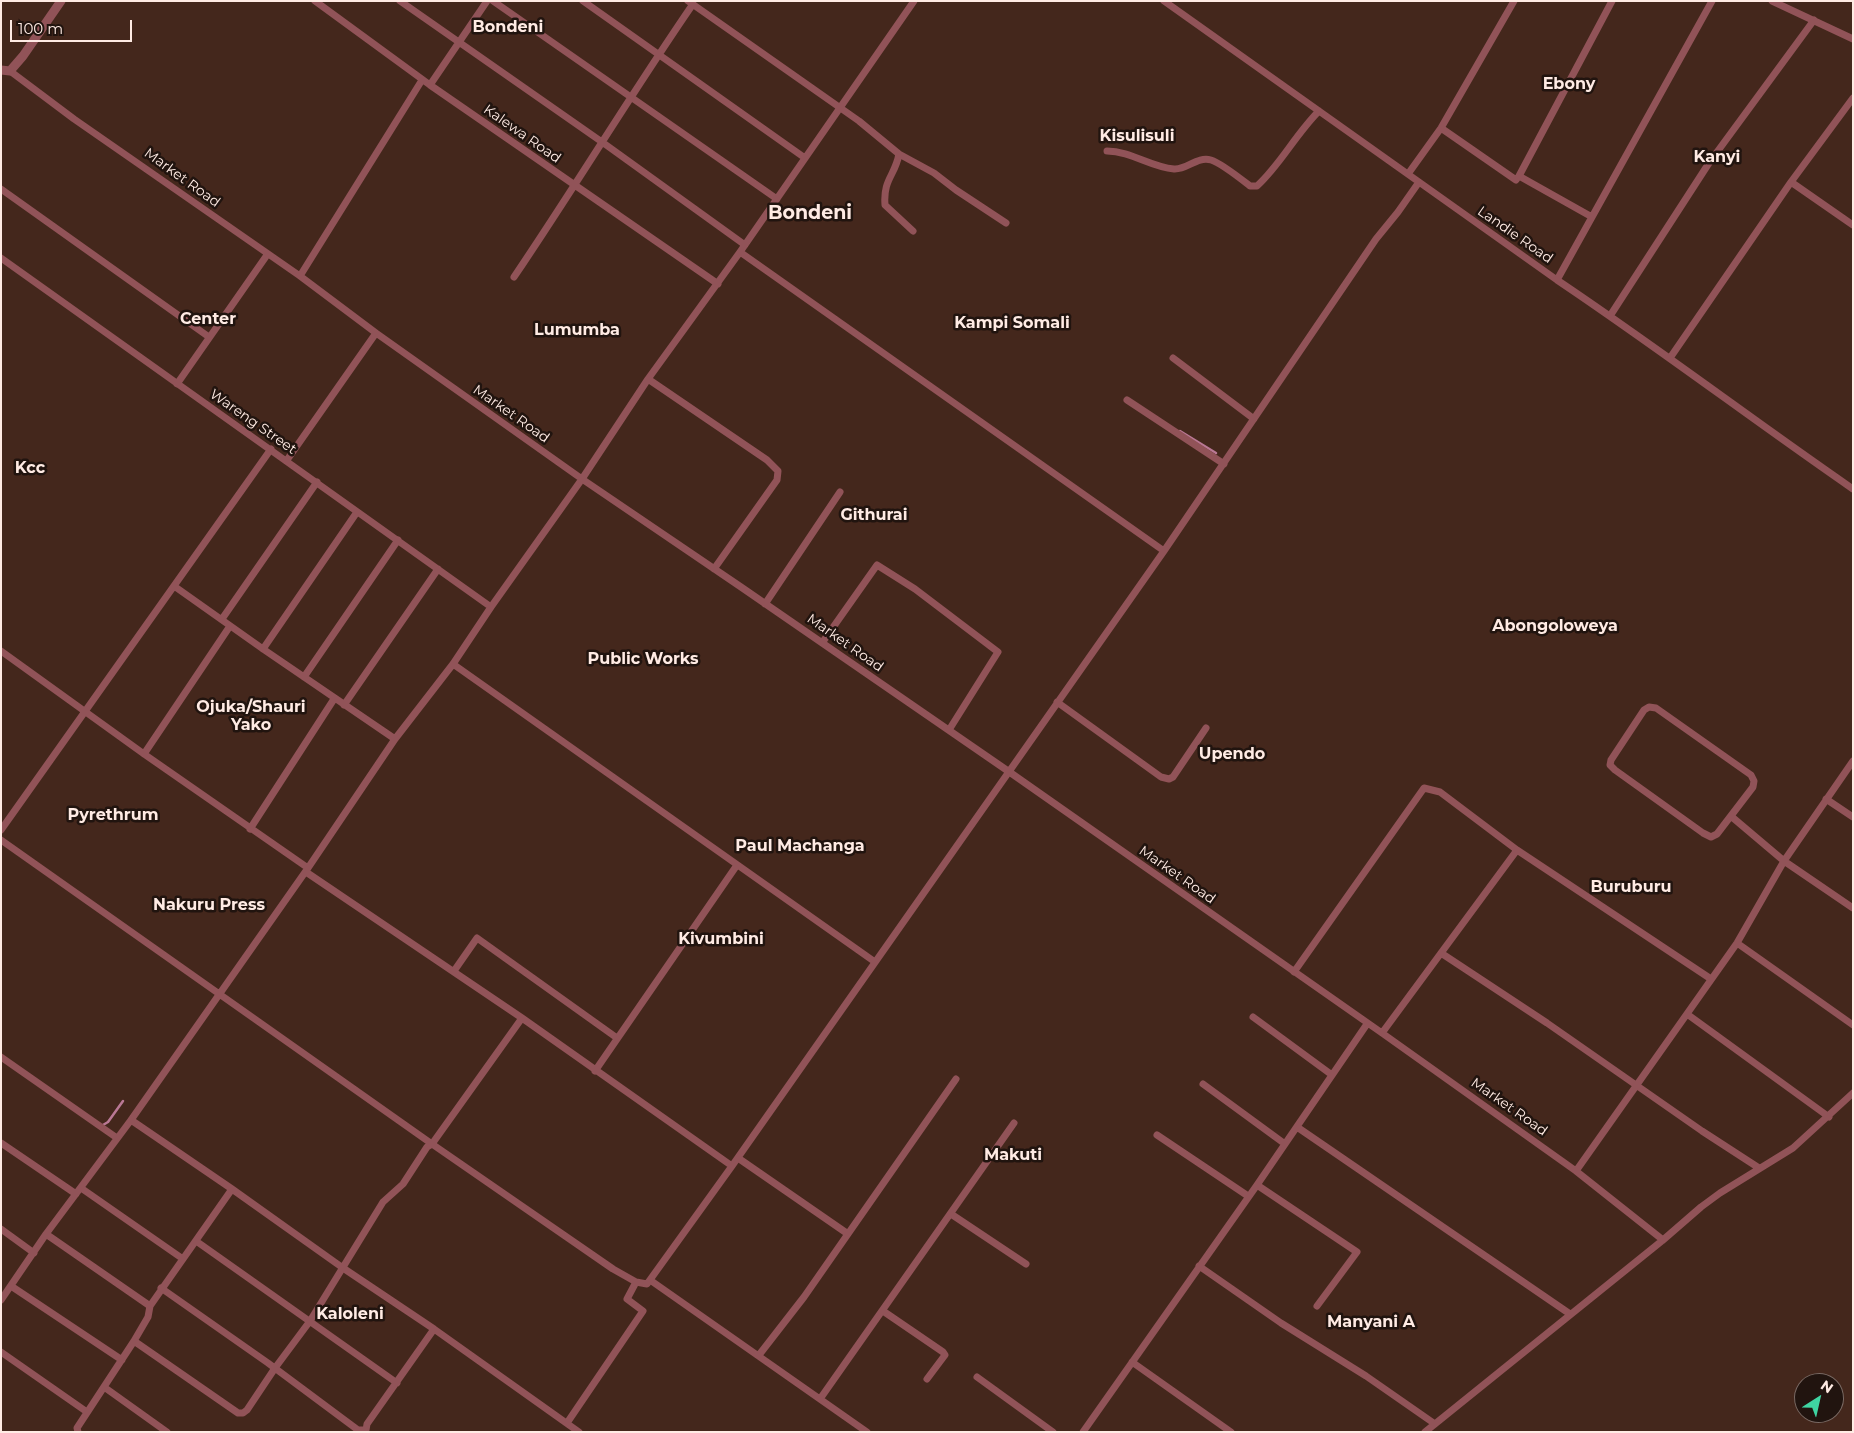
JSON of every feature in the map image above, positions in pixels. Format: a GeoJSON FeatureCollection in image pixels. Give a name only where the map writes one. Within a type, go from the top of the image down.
{"type":"FeatureCollection","features":[{"type":"Feature","properties":{"kind":"street"},"geometry":{"type":"LineString","coordinates":[[6,70],[23,56],[61,1]]}},
{"type":"Feature","properties":{"kind":"street","name":"Kalewa Road"},"geometry":{"type":"LineString","coordinates":[[315,1],[422,80],[718,284]]}},
{"type":"Feature","properties":{"kind":"street"},"geometry":{"type":"LineString","coordinates":[[400,1],[746,245]]}},
{"type":"Feature","properties":{"kind":"street"},"geometry":{"type":"LineString","coordinates":[[430,85],[487,1]]}},
{"type":"Feature","properties":{"kind":"street"},"geometry":{"type":"LineString","coordinates":[[493,1],[777,199]]}},
{"type":"Feature","properties":{"kind":"street"},"geometry":{"type":"LineString","coordinates":[[583,1],[593,4],[658,54],[805,158]]}},
{"type":"Feature","properties":{"kind":"street"},"geometry":{"type":"LineString","coordinates":[[1,1300],[46,1234],[130,1120],[307,870],[395,738],[453,664],[582,479],[648,379],[746,245],[839,107],[914,1]]}},
{"type":"Feature","properties":{"kind":"street","name":"Landie Road"},"geometry":{"type":"LineString","coordinates":[[1164,1],[1556,280],[1670,358],[1760,425],[1853,489]]}},
{"type":"Feature","properties":{"kind":"street"},"geometry":{"type":"LineString","coordinates":[[1408,174],[1441,128],[1514,1]]}},
{"type":"Feature","properties":{"kind":"street"},"geometry":{"type":"LineString","coordinates":[[1441,128],[1516,180],[1612,1]]}},
{"type":"Feature","properties":{"kind":"street"},"geometry":{"type":"LineString","coordinates":[[1556,280],[1712,1]]}},
{"type":"Feature","properties":{"kind":"street"},"geometry":{"type":"LineString","coordinates":[[1772,1],[1853,39]]}},
{"type":"Feature","properties":{"kind":"street"},"geometry":{"type":"LineString","coordinates":[[514,277],[575,186],[690,3],[839,107],[880,137],[899,154],[934,172],[956,190],[1006,223]]}},
{"type":"Feature","properties":{"kind":"street"},"geometry":{"type":"LineString","coordinates":[[1610,316],[1708,163],[1814,20]]}},
{"type":"Feature","properties":{"kind":"street","name":"Market Road"},"geometry":{"type":"LineString","coordinates":[[6,70],[267,255],[300,276],[376,333],[582,479],[1008,771],[1382,1033],[1576,1171],[1663,1240]]}},
{"type":"Feature","properties":{"kind":"street"},"geometry":{"type":"LineString","coordinates":[[300,276],[422,80]]}},
{"type":"Feature","properties":{"kind":"street"},"geometry":{"type":"LineString","coordinates":[[1670,358],[1791,182],[1853,98]]}},
{"type":"Feature","properties":{"kind":"street"},"geometry":{"type":"LineString","coordinates":[[1106,151],[1126,153],[1174,169],[1184,167],[1198,160],[1211,160],[1250,186],[1258,186],[1268,176],[1302,128],[1319,111]]}},
{"type":"Feature","properties":{"kind":"street"},"geometry":{"type":"LineString","coordinates":[[899,154],[898,163],[884,190],[885,204],[913,231]]}},
{"type":"Feature","properties":{"kind":"street"},"geometry":{"type":"LineString","coordinates":[[1519,176],[1592,217]]}},
{"type":"Feature","properties":{"kind":"street"},"geometry":{"type":"LineString","coordinates":[[1,840],[219,993],[427,1148],[613,1269],[636,1282],[647,1284],[738,1158],[1164,551],[1376,239],[1419,182]]}},
{"type":"Feature","properties":{"kind":"street"},"geometry":{"type":"LineString","coordinates":[[1791,182],[1853,225]]}},
{"type":"Feature","properties":{"kind":"street"},"geometry":{"type":"LineString","coordinates":[[1,189],[209,337]]}},
{"type":"Feature","properties":{"kind":"street"},"geometry":{"type":"LineString","coordinates":[[740,252],[1164,551]]}},
{"type":"Feature","properties":{"kind":"street"},"geometry":{"type":"LineString","coordinates":[[177,384],[267,255]]}},
{"type":"Feature","properties":{"kind":"street","name":"Wareng Street"},"geometry":{"type":"LineString","coordinates":[[1,258],[491,607]]}},
{"type":"Feature","properties":{"kind":"street"},"geometry":{"type":"LineString","coordinates":[[287,460],[376,333]]}},
{"type":"Feature","properties":{"kind":"street"},"geometry":{"type":"LineString","coordinates":[[1173,358],[1254,419]]}},
{"type":"Feature","properties":{"kind":"street"},"geometry":{"type":"LineString","coordinates":[[648,379],[767,460],[778,471],[776,480],[714,569]]}},
{"type":"Feature","properties":{"kind":"street"},"geometry":{"type":"LineString","coordinates":[[1126,400],[1224,464]]}},
{"type":"Feature","properties":{"kind":"street"},"geometry":{"type":"LineString","coordinates":[[1,830],[271,449]]}},
{"type":"Feature","properties":{"kind":"street"},"geometry":{"type":"LineString","coordinates":[[222,619],[317,482]]}},
{"type":"Feature","properties":{"kind":"street"},"geometry":{"type":"LineString","coordinates":[[765,604],[840,492]]}},
{"type":"Feature","properties":{"kind":"street"},"geometry":{"type":"LineString","coordinates":[[263,649],[358,512]]}},
{"type":"Feature","properties":{"kind":"street"},"geometry":{"type":"LineString","coordinates":[[304,677],[398,540]]}},
{"type":"Feature","properties":{"kind":"street"},"geometry":{"type":"LineString","coordinates":[[822,643],[877,565],[914,589],[998,652],[948,730]]}},
{"type":"Feature","properties":{"kind":"street"},"geometry":{"type":"LineString","coordinates":[[344,705],[438,569]]}},
{"type":"Feature","properties":{"kind":"street"},"geometry":{"type":"LineString","coordinates":[[174,586],[334,699],[395,738]]}},
{"type":"Feature","properties":{"kind":"street"},"geometry":{"type":"LineString","coordinates":[[144,754],[230,626]]}},
{"type":"Feature","properties":{"kind":"street"},"geometry":{"type":"LineString","coordinates":[[1,651],[307,870],[732,1166]]}},
{"type":"Feature","properties":{"kind":"street"},"geometry":{"type":"LineString","coordinates":[[453,664],[875,962]]}},
{"type":"Feature","properties":{"kind":"street"},"geometry":{"type":"LineString","coordinates":[[250,828],[334,699]]}},
{"type":"Feature","properties":{"kind":"street"},"geometry":{"type":"LineString","coordinates":[[1057,702],[1161,777],[1169,779],[1173,777],[1206,728]]}},
{"type":"Feature","properties":{"kind":"street"},"geometry":{"type":"LineString","coordinates":[[1649,707],[1656,708],[1751,776],[1754,781],[1753,787],[1732,817],[1717,834],[1711,837],[1614,770],[1610,765],[1611,760],[1644,710],[1649,707]]}},
{"type":"Feature","properties":{"kind":"street"},"geometry":{"type":"LineString","coordinates":[[1576,1171],[1737,943],[1784,861],[1826,799],[1852,765]]}},
{"type":"Feature","properties":{"kind":"street"},"geometry":{"type":"LineString","coordinates":[[1294,972],[1424,788],[1440,792],[1516,850],[1711,979]]}},
{"type":"Feature","properties":{"kind":"street"},"geometry":{"type":"LineString","coordinates":[[1826,799],[1853,817]]}},
{"type":"Feature","properties":{"kind":"street"},"geometry":{"type":"LineString","coordinates":[[1732,817],[1784,861],[1853,908]]}},
{"type":"Feature","properties":{"kind":"street"},"geometry":{"type":"LineString","coordinates":[[1382,1033],[1516,850]]}},
{"type":"Feature","properties":{"kind":"street"},"geometry":{"type":"LineString","coordinates":[[595,1071],[737,865]]}},
{"type":"Feature","properties":{"kind":"street"},"geometry":{"type":"LineString","coordinates":[[454,971],[477,938],[616,1038]]}},
{"type":"Feature","properties":{"kind":"street"},"geometry":{"type":"LineString","coordinates":[[1737,943],[1853,1026]]}},
{"type":"Feature","properties":{"kind":"street"},"geometry":{"type":"LineString","coordinates":[[1441,953],[1759,1168]]}},
{"type":"Feature","properties":{"kind":"street"},"geometry":{"type":"LineString","coordinates":[[1687,1014],[1829,1116]]}},
{"type":"Feature","properties":{"kind":"street"},"geometry":{"type":"LineString","coordinates":[[1253,1017],[1332,1075]]}},
{"type":"Feature","properties":{"kind":"street"},"geometry":{"type":"LineString","coordinates":[[134,1341],[238,1413],[243,1413],[247,1410],[310,1321],[383,1202],[403,1184],[522,1018]]}},
{"type":"Feature","properties":{"kind":"street"},"geometry":{"type":"LineString","coordinates":[[1083,1432],[1257,1185],[1367,1024]]}},
{"type":"Feature","properties":{"kind":"street"},"geometry":{"type":"LineString","coordinates":[[1,1057],[117,1138]]}},
{"type":"Feature","properties":{"kind":"street"},"geometry":{"type":"LineString","coordinates":[[758,1355],[804,1297],[956,1079]]}},
{"type":"Feature","properties":{"kind":"street"},"geometry":{"type":"LineString","coordinates":[[1203,1084],[1285,1144]]}},
{"type":"Feature","properties":{"kind":"street"},"geometry":{"type":"LineString","coordinates":[[1425,1432],[1663,1240],[1701,1207],[1759,1168],[1793,1148],[1853,1093]]}},
{"type":"Feature","properties":{"kind":"street"},"geometry":{"type":"LineString","coordinates":[[130,1120],[232,1189],[343,1268],[434,1328],[579,1432]]}},
{"type":"Feature","properties":{"kind":"street"},"geometry":{"type":"LineString","coordinates":[[820,1399],[1014,1123]]}},
{"type":"Feature","properties":{"kind":"street"},"geometry":{"type":"LineString","coordinates":[[1297,1127],[1570,1314]]}},
{"type":"Feature","properties":{"kind":"street"},"geometry":{"type":"LineString","coordinates":[[1157,1135],[1248,1196]]}},
{"type":"Feature","properties":{"kind":"street"},"geometry":{"type":"LineString","coordinates":[[1,1143],[76,1194]]}},
{"type":"Feature","properties":{"kind":"street"},"geometry":{"type":"LineString","coordinates":[[738,1158],[848,1234]]}},
{"type":"Feature","properties":{"kind":"street"},"geometry":{"type":"LineString","coordinates":[[1257,1185],[1357,1252],[1317,1306]]}},
{"type":"Feature","properties":{"kind":"street"},"geometry":{"type":"LineString","coordinates":[[81,1188],[183,1260]]}},
{"type":"Feature","properties":{"kind":"street"},"geometry":{"type":"LineString","coordinates":[[78,1432],[77,1428],[148,1317],[150,1306],[232,1189]]}},
{"type":"Feature","properties":{"kind":"street"},"geometry":{"type":"LineString","coordinates":[[950,1214],[1026,1264]]}},
{"type":"Feature","properties":{"kind":"street"},"geometry":{"type":"LineString","coordinates":[[1,1229],[34,1253]]}},
{"type":"Feature","properties":{"kind":"street"},"geometry":{"type":"LineString","coordinates":[[46,1234],[150,1306]]}},
{"type":"Feature","properties":{"kind":"street"},"geometry":{"type":"LineString","coordinates":[[196,1240],[397,1383]]}},
{"type":"Feature","properties":{"kind":"street"},"geometry":{"type":"LineString","coordinates":[[1199,1266],[1281,1323],[1366,1376],[1435,1424]]}},
{"type":"Feature","properties":{"kind":"street"},"geometry":{"type":"LineString","coordinates":[[650,1280],[867,1432]]}},
{"type":"Feature","properties":{"kind":"street"},"geometry":{"type":"LineString","coordinates":[[567,1423],[643,1311],[627,1299],[636,1282]]}},
{"type":"Feature","properties":{"kind":"street"},"geometry":{"type":"LineString","coordinates":[[11,1286],[122,1360]]}},
{"type":"Feature","properties":{"kind":"street"},"geometry":{"type":"LineString","coordinates":[[162,1288],[275,1368],[358,1430],[366,1431],[367,1424],[434,1328]]}},
{"type":"Feature","properties":{"kind":"street"},"geometry":{"type":"LineString","coordinates":[[883,1310],[945,1355],[927,1380]]}},
{"type":"Feature","properties":{"kind":"street"},"geometry":{"type":"LineString","coordinates":[[1,1352],[88,1412]]}},
{"type":"Feature","properties":{"kind":"street"},"geometry":{"type":"LineString","coordinates":[[1132,1362],[1231,1432]]}},
{"type":"Feature","properties":{"kind":"street"},"geometry":{"type":"LineString","coordinates":[[977,1377],[1053,1432]]}},
{"type":"Feature","properties":{"kind":"street"},"geometry":{"type":"LineString","coordinates":[[104,1388],[167,1432]]}},
{"type":"Feature","properties":{"kind":"waterway"},"geometry":{"type":"LineString","coordinates":[[1180,431],[1216,453]]}},
{"type":"Feature","properties":{"kind":"waterway"},"geometry":{"type":"LineString","coordinates":[[103,1125],[108,1122],[123,1101]]}},
{"type":"Feature","properties":{"kind":"district","name":"Bondeni"},"geometry":{"type":"Point","coordinates":[508,27]}},
{"type":"Feature","properties":{"kind":"district","name":"Ebony"},"geometry":{"type":"Point","coordinates":[1569,84]}},
{"type":"Feature","properties":{"kind":"district","name":"Kisulisuli"},"geometry":{"type":"Point","coordinates":[1137,136]}},
{"type":"Feature","properties":{"kind":"district","name":"Kanyi"},"geometry":{"type":"Point","coordinates":[1717,157]}},
{"type":"Feature","properties":{"kind":"district","name":"Bondeni"},"geometry":{"type":"Point","coordinates":[810,213]}},
{"type":"Feature","properties":{"kind":"district","name":"Center"},"geometry":{"type":"Point","coordinates":[208,319]}},
{"type":"Feature","properties":{"kind":"district","name":"Kampi Somali"},"geometry":{"type":"Point","coordinates":[1012,323]}},
{"type":"Feature","properties":{"kind":"district","name":"Lumumba"},"geometry":{"type":"Point","coordinates":[577,330]}},
{"type":"Feature","properties":{"kind":"district","name":"Kcc"},"geometry":{"type":"Point","coordinates":[30,468]}},
{"type":"Feature","properties":{"kind":"district","name":"Githurai"},"geometry":{"type":"Point","coordinates":[874,515]}},
{"type":"Feature","properties":{"kind":"district","name":"Abongoloweya"},"geometry":{"type":"Point","coordinates":[1555,626]}},
{"type":"Feature","properties":{"kind":"district","name":"Public Works"},"geometry":{"type":"Point","coordinates":[643,659]}},
{"type":"Feature","properties":{"kind":"district","name":"Ojuka/Shauri Yako"},"geometry":{"type":"Point","coordinates":[251,716]}},
{"type":"Feature","properties":{"kind":"district","name":"Upendo"},"geometry":{"type":"Point","coordinates":[1232,754]}},
{"type":"Feature","properties":{"kind":"district","name":"Pyrethrum"},"geometry":{"type":"Point","coordinates":[113,815]}},
{"type":"Feature","properties":{"kind":"district","name":"Paul Machanga"},"geometry":{"type":"Point","coordinates":[800,846]}},
{"type":"Feature","properties":{"kind":"district","name":"Buruburu"},"geometry":{"type":"Point","coordinates":[1631,887]}},
{"type":"Feature","properties":{"kind":"district","name":"Nakuru Press"},"geometry":{"type":"Point","coordinates":[209,905]}},
{"type":"Feature","properties":{"kind":"district","name":"Kivumbini"},"geometry":{"type":"Point","coordinates":[721,939]}},
{"type":"Feature","properties":{"kind":"district","name":"Makuti"},"geometry":{"type":"Point","coordinates":[1013,1155]}},
{"type":"Feature","properties":{"kind":"district","name":"Kaloleni"},"geometry":{"type":"Point","coordinates":[350,1314]}},
{"type":"Feature","properties":{"kind":"district","name":"Manyani A"},"geometry":{"type":"Point","coordinates":[1371,1322]}}]}
